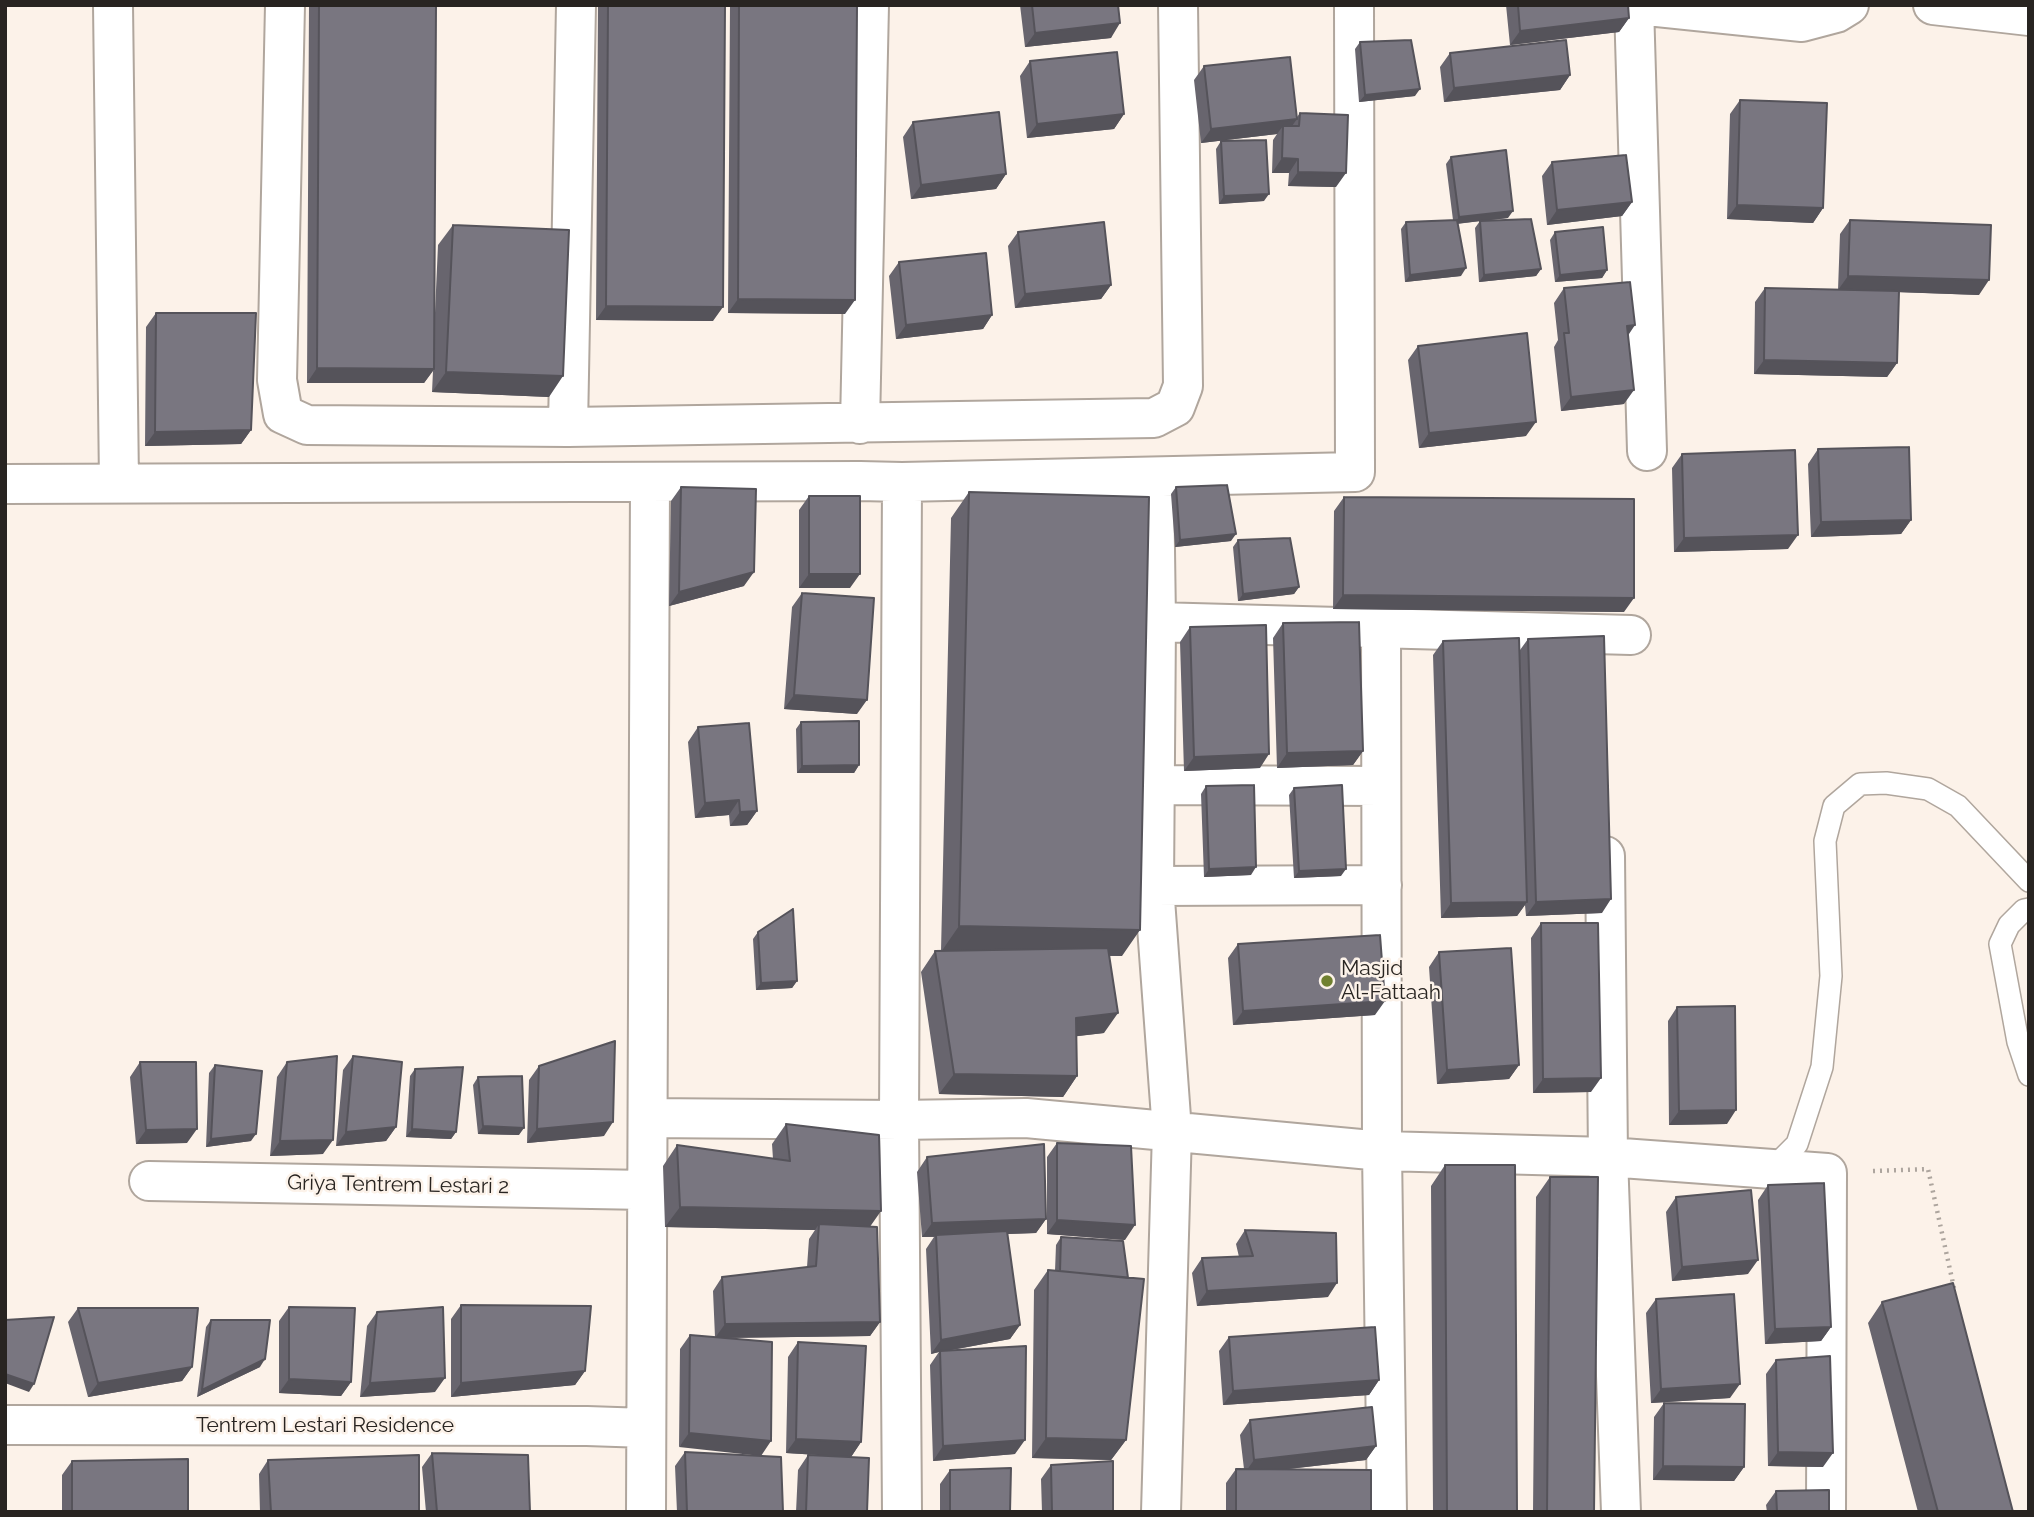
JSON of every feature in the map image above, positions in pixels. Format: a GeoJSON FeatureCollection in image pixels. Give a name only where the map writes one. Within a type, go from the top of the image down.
{"type":"FeatureCollection","features":[{"type":"Feature","properties":{"kind":"street"},"geometry":{"type":"LineString","coordinates":[[113,5],[119,482]]}},
{"type":"Feature","properties":{"kind":"street"},"geometry":{"type":"LineString","coordinates":[[285,5],[277,380],[283,414],[307,425],[568,428],[1154,418],[1175,407],[1183,386],[1178,5]]}},
{"type":"Feature","properties":{"kind":"street"},"geometry":{"type":"LineString","coordinates":[[568,428],[576,5]]}},
{"type":"Feature","properties":{"kind":"street"},"geometry":{"type":"LineString","coordinates":[[860,424],[869,5]]}},
{"type":"Feature","properties":{"kind":"street"},"geometry":{"type":"LineString","coordinates":[[5,484],[902,482],[1355,472],[1354,5]]}},
{"type":"Feature","properties":{"kind":"street"},"geometry":{"type":"LineString","coordinates":[[1647,451],[1636,5],[1802,22],[1836,13],[1849,5]]}},
{"type":"Feature","properties":{"kind":"street"},"geometry":{"type":"LineString","coordinates":[[1933,5],[2029,16]]}},
{"type":"Feature","properties":{"kind":"street"},"geometry":{"type":"LineString","coordinates":[[1154,477],[1156,622],[1153,887],[1172,1131],[1161,1512]]}},
{"type":"Feature","properties":{"kind":"street"},"geometry":{"type":"LineString","coordinates":[[646,1512],[650,482]]}},
{"type":"Feature","properties":{"kind":"street"},"geometry":{"type":"LineString","coordinates":[[902,482],[899,1120],[902,1512]]}},
{"type":"Feature","properties":{"kind":"street"},"geometry":{"type":"LineString","coordinates":[[1156,622],[1381,630],[1613,645]]}},
{"type":"Feature","properties":{"kind":"street"},"geometry":{"type":"LineString","coordinates":[[1381,630],[1382,1151],[1387,1512]]}},
{"type":"Feature","properties":{"kind":"street"},"geometry":{"type":"LineString","coordinates":[[1154,785],[1381,786]]}},
{"type":"Feature","properties":{"kind":"street"},"geometry":{"type":"LineString","coordinates":[[1605,828],[1608,1157],[1621,1512]]}},
{"type":"Feature","properties":{"kind":"street"},"geometry":{"type":"LineString","coordinates":[[1153,887],[1382,885]]}},
{"type":"Feature","properties":{"kind":"street"},"geometry":{"type":"LineString","coordinates":[[648,1118],[1026,1118],[1382,1151],[1608,1157],[1827,1173],[1826,1512]]}},
{"type":"Feature","properties":{"kind":"street","name":"Griya Tentrem Lestari 2"},"geometry":{"type":"LineString","coordinates":[[149,1181],[647,1190]]}},
{"type":"Feature","properties":{"kind":"street","name":"Tentrem Lestari Residence"},"geometry":{"type":"LineString","coordinates":[[5,1425],[646,1428]]}},
{"type":"Feature","properties":{"kind":"lane"},"geometry":{"type":"LineString","coordinates":[[1772,1169],[1797,1144],[1822,1067],[1831,976],[1825,841],[1834,806],[1860,784],[1886,783],[1928,789],[1958,806],[2029,881]]}},
{"type":"Feature","properties":{"kind":"lane"},"geometry":{"type":"LineString","coordinates":[[2029,909],[2024,910],[2009,925],[2000,944],[2018,1042],[2029,1075]]}},
{"type":"Feature","properties":{"kind":"path"},"geometry":{"type":"LineString","coordinates":[[1827,1173],[1928,1169],[1956,1301]]}},
{"type":"Feature","properties":{"kind":"building"},"geometry":{"type":"Polygon","coordinates":[[[319,5],[436,5],[434,369],[317,368],[319,5]]]}},
{"type":"Feature","properties":{"kind":"building"},"geometry":{"type":"Polygon","coordinates":[[[608,5],[725,5],[723,307],[606,306],[608,5]]]}},
{"type":"Feature","properties":{"kind":"building"},"geometry":{"type":"Polygon","coordinates":[[[739,5],[857,5],[855,300],[738,299],[739,5]]]}},
{"type":"Feature","properties":{"kind":"building"},"geometry":{"type":"Polygon","coordinates":[[[1032,5],[1118,5],[1120,23],[1035,33],[1032,5]]]}},
{"type":"Feature","properties":{"kind":"building"},"geometry":{"type":"Polygon","coordinates":[[[1518,5],[1628,5],[1629,18],[1520,31],[1518,5]]]}},
{"type":"Feature","properties":{"kind":"building"},"geometry":{"type":"Polygon","coordinates":[[[1411,40],[1420,89],[1365,95],[1360,42],[1411,40]]]}},
{"type":"Feature","properties":{"kind":"building"},"geometry":{"type":"Polygon","coordinates":[[[1566,40],[1570,75],[1454,88],[1450,53],[1566,40]]]}},
{"type":"Feature","properties":{"kind":"building"},"geometry":{"type":"Polygon","coordinates":[[[1117,52],[1124,114],[1037,124],[1030,61],[1117,52]]]}},
{"type":"Feature","properties":{"kind":"building"},"geometry":{"type":"Polygon","coordinates":[[[1290,57],[1297,119],[1211,129],[1204,66],[1290,57]]]}},
{"type":"Feature","properties":{"kind":"building"},"geometry":{"type":"Polygon","coordinates":[[[1740,100],[1827,103],[1823,208],[1737,205],[1740,100]]]}},
{"type":"Feature","properties":{"kind":"building"},"geometry":{"type":"Polygon","coordinates":[[[999,112],[1006,174],[921,185],[913,122],[999,112]]]}},
{"type":"Feature","properties":{"kind":"building"},"geometry":{"type":"Polygon","coordinates":[[[1300,113],[1348,115],[1346,173],[1298,172],[1298,159],[1282,158],[1283,126],[1299,126],[1300,113]]]}},
{"type":"Feature","properties":{"kind":"building"},"geometry":{"type":"Polygon","coordinates":[[[1266,140],[1269,194],[1224,196],[1221,141],[1266,140]]]}},
{"type":"Feature","properties":{"kind":"building"},"geometry":{"type":"Polygon","coordinates":[[[1506,150],[1513,211],[1459,217],[1451,157],[1506,150]]]}},
{"type":"Feature","properties":{"kind":"building"},"geometry":{"type":"Polygon","coordinates":[[[1626,155],[1632,202],[1557,210],[1552,162],[1626,155]]]}},
{"type":"Feature","properties":{"kind":"building"},"geometry":{"type":"Polygon","coordinates":[[[1531,219],[1541,269],[1484,275],[1480,221],[1531,219]]]}},
{"type":"Feature","properties":{"kind":"building"},"geometry":{"type":"Polygon","coordinates":[[[1457,220],[1466,268],[1410,275],[1406,222],[1457,220]]]}},
{"type":"Feature","properties":{"kind":"building"},"geometry":{"type":"Polygon","coordinates":[[[1850,220],[1991,225],[1989,280],[1848,276],[1850,220]]]}},
{"type":"Feature","properties":{"kind":"building"},"geometry":{"type":"Polygon","coordinates":[[[1104,222],[1111,285],[1025,294],[1018,232],[1104,222]]]}},
{"type":"Feature","properties":{"kind":"building"},"geometry":{"type":"Polygon","coordinates":[[[453,225],[569,230],[563,376],[446,372],[453,225]]]}},
{"type":"Feature","properties":{"kind":"building"},"geometry":{"type":"Polygon","coordinates":[[[1603,227],[1607,270],[1560,275],[1555,232],[1603,227]]]}},
{"type":"Feature","properties":{"kind":"building"},"geometry":{"type":"Polygon","coordinates":[[[986,253],[992,315],[906,325],[899,262],[986,253]]]}},
{"type":"Feature","properties":{"kind":"building"},"geometry":{"type":"Polygon","coordinates":[[[1630,282],[1635,325],[1627,326],[1634,390],[1571,397],[1564,333],[1569,333],[1564,288],[1630,282]]]}},
{"type":"Feature","properties":{"kind":"building"},"geometry":{"type":"Polygon","coordinates":[[[1765,288],[1899,291],[1897,363],[1764,360],[1765,288]]]}},
{"type":"Feature","properties":{"kind":"building"},"geometry":{"type":"Polygon","coordinates":[[[156,313],[256,313],[251,430],[155,432],[156,313]]]}},
{"type":"Feature","properties":{"kind":"building"},"geometry":{"type":"Polygon","coordinates":[[[1527,333],[1536,422],[1429,433],[1418,346],[1527,333]]]}},
{"type":"Feature","properties":{"kind":"building"},"geometry":{"type":"Polygon","coordinates":[[[1909,447],[1911,520],[1821,522],[1818,449],[1909,447]]]}},
{"type":"Feature","properties":{"kind":"building"},"geometry":{"type":"Polygon","coordinates":[[[1795,450],[1798,535],[1684,538],[1682,454],[1795,450]]]}},
{"type":"Feature","properties":{"kind":"building"},"geometry":{"type":"Polygon","coordinates":[[[1227,485],[1236,534],[1180,540],[1176,487],[1227,485]]]}},
{"type":"Feature","properties":{"kind":"building"},"geometry":{"type":"Polygon","coordinates":[[[681,487],[756,489],[754,572],[679,592],[681,487]]]}},
{"type":"Feature","properties":{"kind":"building"},"geometry":{"type":"Polygon","coordinates":[[[969,492],[1149,497],[1140,930],[959,926],[969,492]]]}},
{"type":"Feature","properties":{"kind":"building"},"geometry":{"type":"Polygon","coordinates":[[[809,496],[860,496],[860,574],[809,574],[809,496]]]}},
{"type":"Feature","properties":{"kind":"building"},"geometry":{"type":"Polygon","coordinates":[[[1344,497],[1634,499],[1634,598],[1343,595],[1344,497]]]}},
{"type":"Feature","properties":{"kind":"building"},"geometry":{"type":"Polygon","coordinates":[[[1290,538],[1299,587],[1243,594],[1238,540],[1290,538]]]}},
{"type":"Feature","properties":{"kind":"building"},"geometry":{"type":"Polygon","coordinates":[[[802,593],[874,598],[867,700],[794,695],[802,593]]]}},
{"type":"Feature","properties":{"kind":"building"},"geometry":{"type":"Polygon","coordinates":[[[1359,622],[1363,751],[1287,753],[1283,623],[1359,622]]]}},
{"type":"Feature","properties":{"kind":"building"},"geometry":{"type":"Polygon","coordinates":[[[1266,625],[1269,754],[1194,757],[1190,627],[1266,625]]]}},
{"type":"Feature","properties":{"kind":"building"},"geometry":{"type":"Polygon","coordinates":[[[1604,636],[1611,899],[1536,902],[1528,639],[1604,636]]]}},
{"type":"Feature","properties":{"kind":"building"},"geometry":{"type":"Polygon","coordinates":[[[1519,638],[1527,902],[1451,903],[1443,641],[1519,638]]]}},
{"type":"Feature","properties":{"kind":"building"},"geometry":{"type":"Polygon","coordinates":[[[859,721],[859,765],[802,766],[801,722],[859,721]]]}},
{"type":"Feature","properties":{"kind":"building"},"geometry":{"type":"Polygon","coordinates":[[[749,723],[757,811],[740,812],[739,800],[705,803],[698,727],[749,723]]]}},
{"type":"Feature","properties":{"kind":"building"},"geometry":{"type":"Polygon","coordinates":[[[1254,785],[1256,867],[1209,869],[1206,786],[1254,785]]]}},
{"type":"Feature","properties":{"kind":"building"},"geometry":{"type":"Polygon","coordinates":[[[1342,785],[1346,869],[1299,871],[1294,788],[1342,785]]]}},
{"type":"Feature","properties":{"kind":"building"},"geometry":{"type":"Polygon","coordinates":[[[793,909],[797,981],[761,983],[758,932],[793,909]]]}},
{"type":"Feature","properties":{"kind":"building"},"geometry":{"type":"Polygon","coordinates":[[[1541,923],[1598,923],[1601,1078],[1543,1079],[1541,923]]]}},
{"type":"Feature","properties":{"kind":"building"},"geometry":{"type":"Polygon","coordinates":[[[1380,935],[1385,1001],[1243,1011],[1238,944],[1380,935]]]}},
{"type":"Feature","properties":{"kind":"building"},"geometry":{"type":"Polygon","coordinates":[[[1108,948],[1118,1013],[1076,1018],[1077,1076],[954,1074],[935,951],[1108,948]]]}},
{"type":"Feature","properties":{"kind":"building"},"geometry":{"type":"Polygon","coordinates":[[[1511,948],[1519,1065],[1447,1070],[1439,952],[1511,948]]]}},
{"type":"Feature","properties":{"kind":"building"},"geometry":{"type":"Polygon","coordinates":[[[1735,1006],[1736,1110],[1679,1111],[1677,1007],[1735,1006]]]}},
{"type":"Feature","properties":{"kind":"building"},"geometry":{"type":"Polygon","coordinates":[[[615,1041],[613,1122],[537,1129],[539,1066],[615,1041]]]}},
{"type":"Feature","properties":{"kind":"building"},"geometry":{"type":"Polygon","coordinates":[[[337,1056],[333,1140],[280,1141],[287,1062],[337,1056]]]}},
{"type":"Feature","properties":{"kind":"building"},"geometry":{"type":"Polygon","coordinates":[[[353,1056],[402,1062],[396,1127],[346,1132],[353,1056]]]}},
{"type":"Feature","properties":{"kind":"building"},"geometry":{"type":"Polygon","coordinates":[[[140,1062],[196,1062],[197,1129],[146,1130],[140,1062]]]}},
{"type":"Feature","properties":{"kind":"building"},"geometry":{"type":"Polygon","coordinates":[[[215,1065],[262,1071],[256,1134],[211,1139],[215,1065]]]}},
{"type":"Feature","properties":{"kind":"building"},"geometry":{"type":"Polygon","coordinates":[[[463,1067],[456,1132],[412,1129],[415,1069],[463,1067]]]}},
{"type":"Feature","properties":{"kind":"building"},"geometry":{"type":"Polygon","coordinates":[[[522,1076],[524,1128],[483,1126],[478,1077],[522,1076]]]}},
{"type":"Feature","properties":{"kind":"building"},"geometry":{"type":"Polygon","coordinates":[[[786,1124],[879,1135],[881,1211],[680,1207],[677,1145],[790,1161],[786,1124]]]}},
{"type":"Feature","properties":{"kind":"building"},"geometry":{"type":"Polygon","coordinates":[[[1057,1143],[1131,1146],[1135,1225],[1057,1220],[1057,1143]]]}},
{"type":"Feature","properties":{"kind":"building"},"geometry":{"type":"Polygon","coordinates":[[[1044,1144],[1046,1219],[932,1223],[927,1157],[1044,1144]]]}},
{"type":"Feature","properties":{"kind":"building"},"geometry":{"type":"Polygon","coordinates":[[[1445,1165],[1515,1165],[1517,1512],[1447,1512],[1445,1165]]]}},
{"type":"Feature","properties":{"kind":"building"},"geometry":{"type":"Polygon","coordinates":[[[1550,1177],[1598,1177],[1594,1512],[1547,1512],[1550,1177]]]}},
{"type":"Feature","properties":{"kind":"building"},"geometry":{"type":"Polygon","coordinates":[[[1824,1183],[1831,1327],[1775,1329],[1768,1185],[1824,1183]]]}},
{"type":"Feature","properties":{"kind":"building"},"geometry":{"type":"Polygon","coordinates":[[[1751,1190],[1758,1260],[1682,1267],[1676,1197],[1751,1190]]]}},
{"type":"Feature","properties":{"kind":"building"},"geometry":{"type":"Polygon","coordinates":[[[819,1224],[877,1227],[880,1322],[725,1324],[722,1277],[816,1266],[819,1224]]]}},
{"type":"Feature","properties":{"kind":"building"},"geometry":{"type":"Polygon","coordinates":[[[1245,1230],[1336,1233],[1337,1283],[1207,1291],[1202,1258],[1253,1256],[1245,1230]]]}},
{"type":"Feature","properties":{"kind":"building"},"geometry":{"type":"Polygon","coordinates":[[[1007,1231],[1020,1325],[941,1340],[936,1235],[1007,1231]]]}},
{"type":"Feature","properties":{"kind":"building"},"geometry":{"type":"Polygon","coordinates":[[[1061,1237],[1123,1241],[1128,1278],[1060,1271],[1061,1237]]]}},
{"type":"Feature","properties":{"kind":"building"},"geometry":{"type":"Polygon","coordinates":[[[1048,1270],[1144,1279],[1126,1440],[1046,1438],[1048,1270]]]}},
{"type":"Feature","properties":{"kind":"building"},"geometry":{"type":"Polygon","coordinates":[[[1953,1283],[2013,1512],[1938,1512],[1882,1302],[1953,1283]]]}},
{"type":"Feature","properties":{"kind":"building"},"geometry":{"type":"Polygon","coordinates":[[[1734,1294],[1740,1384],[1661,1389],[1656,1299],[1734,1294]]]}},
{"type":"Feature","properties":{"kind":"building"},"geometry":{"type":"Polygon","coordinates":[[[461,1305],[591,1306],[585,1371],[461,1383],[461,1305]]]}},
{"type":"Feature","properties":{"kind":"building"},"geometry":{"type":"Polygon","coordinates":[[[289,1307],[355,1308],[351,1382],[289,1379],[289,1307]]]}},
{"type":"Feature","properties":{"kind":"building"},"geometry":{"type":"Polygon","coordinates":[[[443,1307],[445,1378],[370,1383],[377,1312],[443,1307]]]}},
{"type":"Feature","properties":{"kind":"building"},"geometry":{"type":"Polygon","coordinates":[[[78,1308],[198,1308],[192,1367],[98,1383],[78,1308]]]}},
{"type":"Feature","properties":{"kind":"building"},"geometry":{"type":"Polygon","coordinates":[[[54,1317],[34,1384],[5,1374],[5,1320],[54,1317]]]}},
{"type":"Feature","properties":{"kind":"building"},"geometry":{"type":"Polygon","coordinates":[[[211,1320],[270,1320],[265,1359],[202,1390],[211,1320]]]}},
{"type":"Feature","properties":{"kind":"building"},"geometry":{"type":"Polygon","coordinates":[[[1375,1327],[1379,1380],[1233,1391],[1229,1337],[1375,1327]]]}},
{"type":"Feature","properties":{"kind":"building"},"geometry":{"type":"Polygon","coordinates":[[[690,1335],[772,1342],[771,1441],[689,1433],[690,1335]]]}},
{"type":"Feature","properties":{"kind":"building"},"geometry":{"type":"Polygon","coordinates":[[[798,1342],[866,1346],[861,1442],[796,1439],[798,1342]]]}},
{"type":"Feature","properties":{"kind":"building"},"geometry":{"type":"Polygon","coordinates":[[[1026,1346],[1025,1440],[943,1446],[940,1351],[1026,1346]]]}},
{"type":"Feature","properties":{"kind":"building"},"geometry":{"type":"Polygon","coordinates":[[[1830,1356],[1833,1453],[1778,1452],[1776,1360],[1830,1356]]]}},
{"type":"Feature","properties":{"kind":"building"},"geometry":{"type":"Polygon","coordinates":[[[1664,1403],[1745,1404],[1744,1467],[1663,1466],[1664,1403]]]}},
{"type":"Feature","properties":{"kind":"building"},"geometry":{"type":"Polygon","coordinates":[[[1372,1407],[1376,1446],[1254,1460],[1250,1420],[1372,1407]]]}},
{"type":"Feature","properties":{"kind":"building"},"geometry":{"type":"Polygon","coordinates":[[[685,1452],[781,1457],[783,1512],[687,1512],[685,1452]]]}},
{"type":"Feature","properties":{"kind":"building"},"geometry":{"type":"Polygon","coordinates":[[[432,1453],[528,1455],[530,1512],[437,1512],[432,1453]]]}},
{"type":"Feature","properties":{"kind":"building"},"geometry":{"type":"Polygon","coordinates":[[[419,1455],[419,1512],[271,1512],[268,1460],[419,1455]]]}},
{"type":"Feature","properties":{"kind":"building"},"geometry":{"type":"Polygon","coordinates":[[[808,1455],[869,1458],[867,1512],[806,1512],[808,1455]]]}},
{"type":"Feature","properties":{"kind":"building"},"geometry":{"type":"Polygon","coordinates":[[[188,1459],[188,1512],[72,1512],[72,1461],[188,1459]]]}},
{"type":"Feature","properties":{"kind":"building"},"geometry":{"type":"Polygon","coordinates":[[[1113,1461],[1113,1512],[1052,1512],[1051,1465],[1113,1461]]]}},
{"type":"Feature","properties":{"kind":"building"},"geometry":{"type":"Polygon","coordinates":[[[1011,1468],[1010,1512],[950,1512],[950,1470],[1011,1468]]]}},
{"type":"Feature","properties":{"kind":"building"},"geometry":{"type":"Polygon","coordinates":[[[1236,1469],[1371,1470],[1371,1512],[1236,1512],[1236,1469]]]}},
{"type":"Feature","properties":{"kind":"building"},"geometry":{"type":"Polygon","coordinates":[[[1829,1490],[1829,1512],[1777,1512],[1776,1491],[1829,1490]]]}},
{"type":"Feature","properties":{"kind":"place","name":"Masjid Al-Fattaah"},"geometry":{"type":"Point","coordinates":[1327,981]}}]}
